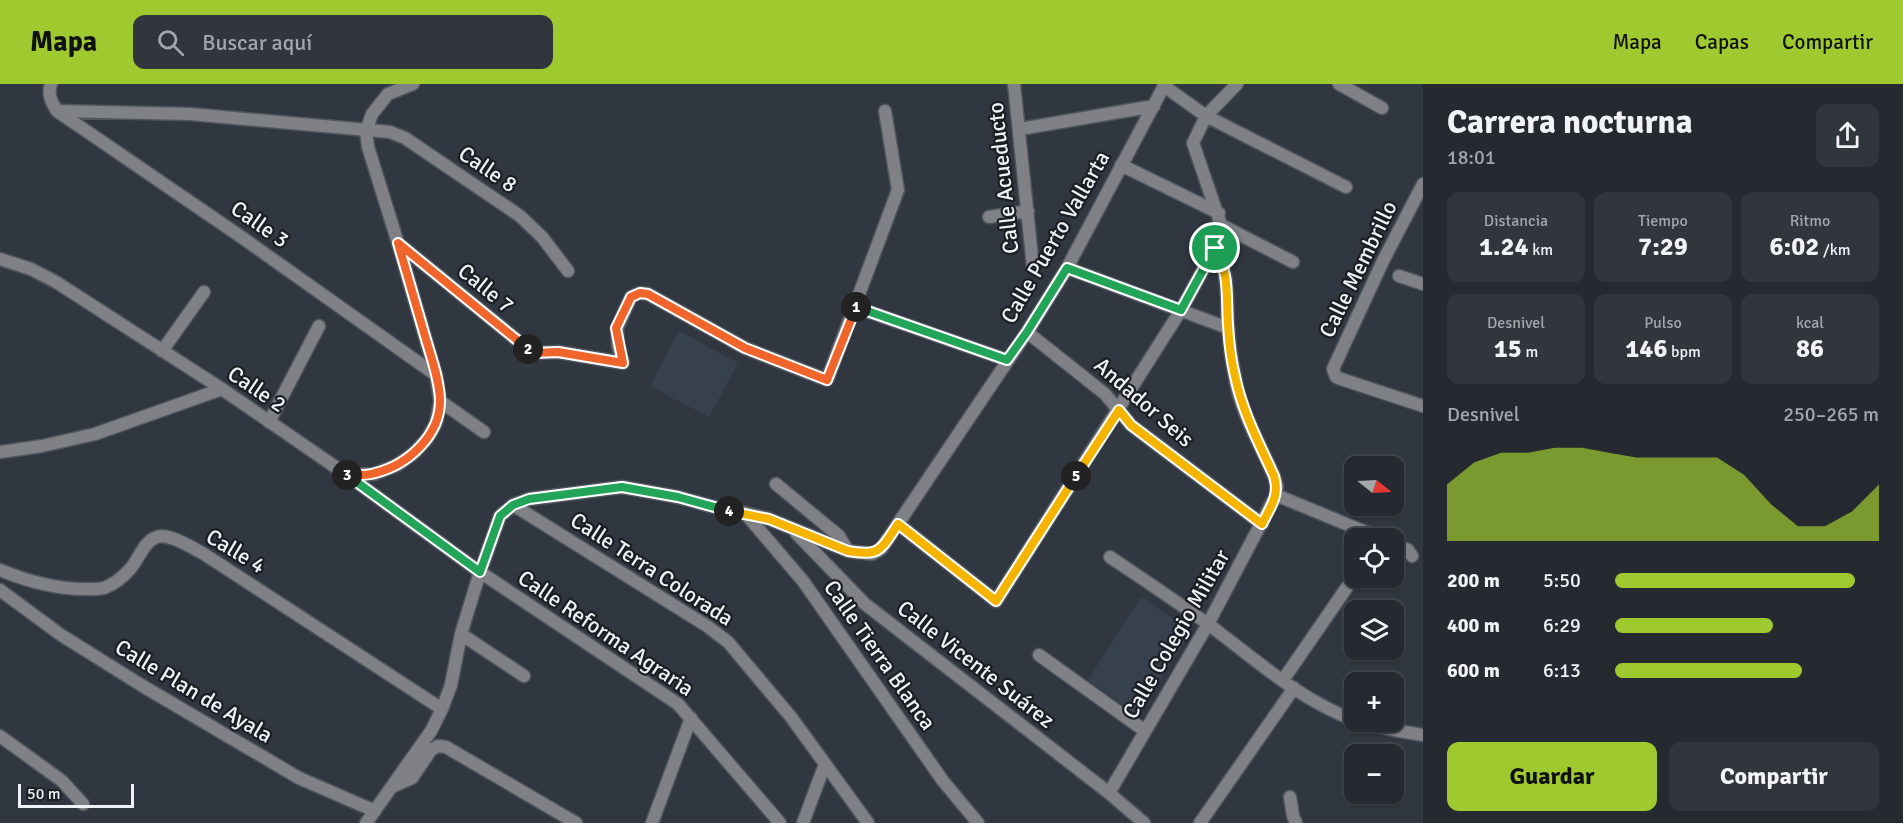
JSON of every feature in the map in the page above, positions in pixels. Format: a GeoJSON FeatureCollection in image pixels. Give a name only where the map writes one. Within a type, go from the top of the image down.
{"type":"FeatureCollection","features":[{"type":"Feature","properties":{"kind":"street"},"geometry":{"type":"LineString","coordinates":[[51,84],[51,100],[57,111]]}},
{"type":"Feature","properties":{"kind":"street"},"geometry":{"type":"LineString","coordinates":[[346,475],[374,474],[397,465],[414,453],[427,439],[436,423],[440,401],[436,375],[368,147],[366,131],[372,114],[388,94],[412,84]]}},
{"type":"Feature","properties":{"kind":"street","name":"Calle Acueducto"},"geometry":{"type":"LineString","coordinates":[[1014,84],[1033,267]]}},
{"type":"Feature","properties":{"kind":"street"},"geometry":{"type":"LineString","coordinates":[[898,524],[996,601],[1119,410],[1181,310],[1215,248],[1220,234],[1220,219],[1193,143],[1206,116],[1237,84]]}},
{"type":"Feature","properties":{"kind":"street"},"geometry":{"type":"LineString","coordinates":[[1339,84],[1382,108]]}},
{"type":"Feature","properties":{"kind":"street"},"geometry":{"type":"LineString","coordinates":[[1165,85],[1206,116],[1346,187]]}},
{"type":"Feature","properties":{"kind":"street","name":"Calle Puerto Vallarta"},"geometry":{"type":"LineString","coordinates":[[848,551],[872,554],[881,549],[1027,332],[1067,268],[1165,85]]}},
{"type":"Feature","properties":{"kind":"street"},"geometry":{"type":"LineString","coordinates":[[1020,129],[1154,106]]}},
{"type":"Feature","properties":{"kind":"street","name":"Calle 8"},"geometry":{"type":"LineString","coordinates":[[57,111],[190,114],[390,132],[405,138],[520,216],[542,237],[568,271]]}},
{"type":"Feature","properties":{"kind":"street","name":"Calle 3"},"geometry":{"type":"LineString","coordinates":[[57,111],[228,227],[436,375]]}},
{"type":"Feature","properties":{"kind":"street"},"geometry":{"type":"LineString","coordinates":[[885,111],[898,190],[855,307],[1007,360]]}},
{"type":"Feature","properties":{"kind":"street"},"geometry":{"type":"LineString","coordinates":[[1121,165],[1293,262]]}},
{"type":"Feature","properties":{"kind":"street","name":"Calle Membrillo"},"geometry":{"type":"LineString","coordinates":[[1423,184],[1383,261],[1334,366],[1334,374],[1341,379],[1423,406]]}},
{"type":"Feature","properties":{"kind":"street"},"geometry":{"type":"LineString","coordinates":[[989,217],[1028,211]]}},
{"type":"Feature","properties":{"kind":"street","name":"Calle 7"},"geometry":{"type":"LineString","coordinates":[[398,243],[533,353],[566,353],[623,363],[616,328],[631,297],[640,293],[648,294],[745,348],[827,380],[855,307]]}},
{"type":"Feature","properties":{"kind":"street"},"geometry":{"type":"LineString","coordinates":[[1215,248],[1226,272],[1228,328],[1239,395],[1274,476],[1277,486],[1276,495],[1353,528]]}},
{"type":"Feature","properties":{"kind":"street","name":"Calle 2"},"geometry":{"type":"LineString","coordinates":[[0,259],[31,269],[56,282],[222,389],[480,572]]}},
{"type":"Feature","properties":{"kind":"street"},"geometry":{"type":"LineString","coordinates":[[1067,268],[1228,328]]}},
{"type":"Feature","properties":{"kind":"street"},"geometry":{"type":"LineString","coordinates":[[1399,276],[1423,284]]}},
{"type":"Feature","properties":{"kind":"street"},"geometry":{"type":"LineString","coordinates":[[162,351],[204,292]]}},
{"type":"Feature","properties":{"kind":"street"},"geometry":{"type":"LineString","coordinates":[[269,422],[319,326]]}},
{"type":"Feature","properties":{"kind":"street","name":"Andador Seis"},"geometry":{"type":"LineString","coordinates":[[1027,332],[1106,394],[1131,425],[1262,524]]}},
{"type":"Feature","properties":{"kind":"street"},"geometry":{"type":"LineString","coordinates":[[0,452],[42,446],[94,434],[222,389]]}},
{"type":"Feature","properties":{"kind":"street"},"geometry":{"type":"LineString","coordinates":[[440,401],[484,432]]}},
{"type":"Feature","properties":{"kind":"street"},"geometry":{"type":"LineString","coordinates":[[776,484],[839,536],[848,551]]}},
{"type":"Feature","properties":{"kind":"street"},"geometry":{"type":"LineString","coordinates":[[366,823],[431,731],[442,709],[451,685],[461,634],[480,572],[500,516],[513,505],[529,499],[622,487],[678,497],[769,519],[848,551]]}},
{"type":"Feature","properties":{"kind":"street","name":"Calle Colegio Militar"},"geometry":{"type":"LineString","coordinates":[[1109,793],[1208,624],[1276,495]]}},
{"type":"Feature","properties":{"kind":"street","name":"Calle Terra Colorada"},"geometry":{"type":"LineString","coordinates":[[513,505],[707,626],[728,642],[791,717],[867,823]]}},
{"type":"Feature","properties":{"kind":"street","name":"Calle Tierra Blanca"},"geometry":{"type":"LineString","coordinates":[[745,513],[803,581],[943,781],[978,823]]}},
{"type":"Feature","properties":{"kind":"street","name":"Calle Vicente Suárez"},"geometry":{"type":"LineString","coordinates":[[791,527],[865,604],[1109,793],[1144,823]]}},
{"type":"Feature","properties":{"kind":"street","name":"Calle 4"},"geometry":{"type":"LineString","coordinates":[[0,570],[54,587],[103,588],[118,581],[132,567],[148,542],[157,536],[168,537],[204,554],[442,709]]}},
{"type":"Feature","properties":{"kind":"street"},"geometry":{"type":"LineString","coordinates":[[1404,548],[1412,556]]}},
{"type":"Feature","properties":{"kind":"street"},"geometry":{"type":"LineString","coordinates":[[1110,557],[1208,624],[1288,684],[1344,716]]}},
{"type":"Feature","properties":{"kind":"street","name":"Calle Reforma Agraria"},"geometry":{"type":"LineString","coordinates":[[480,572],[678,704],[775,820]]}},
{"type":"Feature","properties":{"kind":"street"},"geometry":{"type":"LineString","coordinates":[[1200,823],[1347,588]]}},
{"type":"Feature","properties":{"kind":"street","name":"Calle Plan de Ayala"},"geometry":{"type":"LineString","coordinates":[[0,590],[61,635],[141,685],[299,778],[375,811]]}},
{"type":"Feature","properties":{"kind":"street"},"geometry":{"type":"LineString","coordinates":[[461,634],[524,676]]}},
{"type":"Feature","properties":{"kind":"street"},"geometry":{"type":"LineString","coordinates":[[1039,654],[1145,731]]}},
{"type":"Feature","properties":{"kind":"street"},"geometry":{"type":"LineString","coordinates":[[652,823],[691,717]]}},
{"type":"Feature","properties":{"kind":"street"},"geometry":{"type":"LineString","coordinates":[[1404,732],[1423,735]]}},
{"type":"Feature","properties":{"kind":"street"},"geometry":{"type":"LineString","coordinates":[[0,736],[62,782],[83,804]]}},
{"type":"Feature","properties":{"kind":"street"},"geometry":{"type":"LineString","coordinates":[[394,786],[412,778],[431,750],[438,746],[446,747],[576,823]]}},
{"type":"Feature","properties":{"kind":"street"},"geometry":{"type":"LineString","coordinates":[[803,823],[825,764]]}},
{"type":"Feature","properties":{"kind":"street"},"geometry":{"type":"LineString","coordinates":[[1290,797],[1296,823]]}},
{"type":"Feature","properties":{"kind":"shaded area"},"geometry":{"type":"Polygon","coordinates":[[[679,331],[738,363],[709,417],[650,386],[679,331]]]}},
{"type":"Feature","properties":{"kind":"shaded area"},"geometry":{"type":"Polygon","coordinates":[[[1141,597],[1191,631],[1138,716],[1088,680],[1141,597]]]}},
{"type":"Feature","properties":{"kind":"route"},"geometry":{"type":"LineString","coordinates":[[398,243],[533,353],[558,352],[623,363],[616,328],[631,297],[640,293],[648,294],[745,348],[827,380],[855,307],[1007,360],[1067,268],[1181,310],[1215,248],[1226,272],[1228,328],[1239,395],[1277,486],[1276,495],[1262,524],[1131,425],[1119,410],[996,601],[898,524],[881,549],[872,554],[860,553],[848,551],[769,519],[678,497],[622,487],[529,499],[513,505],[500,516],[480,572],[346,475],[374,474],[397,465],[414,453],[427,439],[436,423],[440,401],[436,375],[398,243]]}}]}
